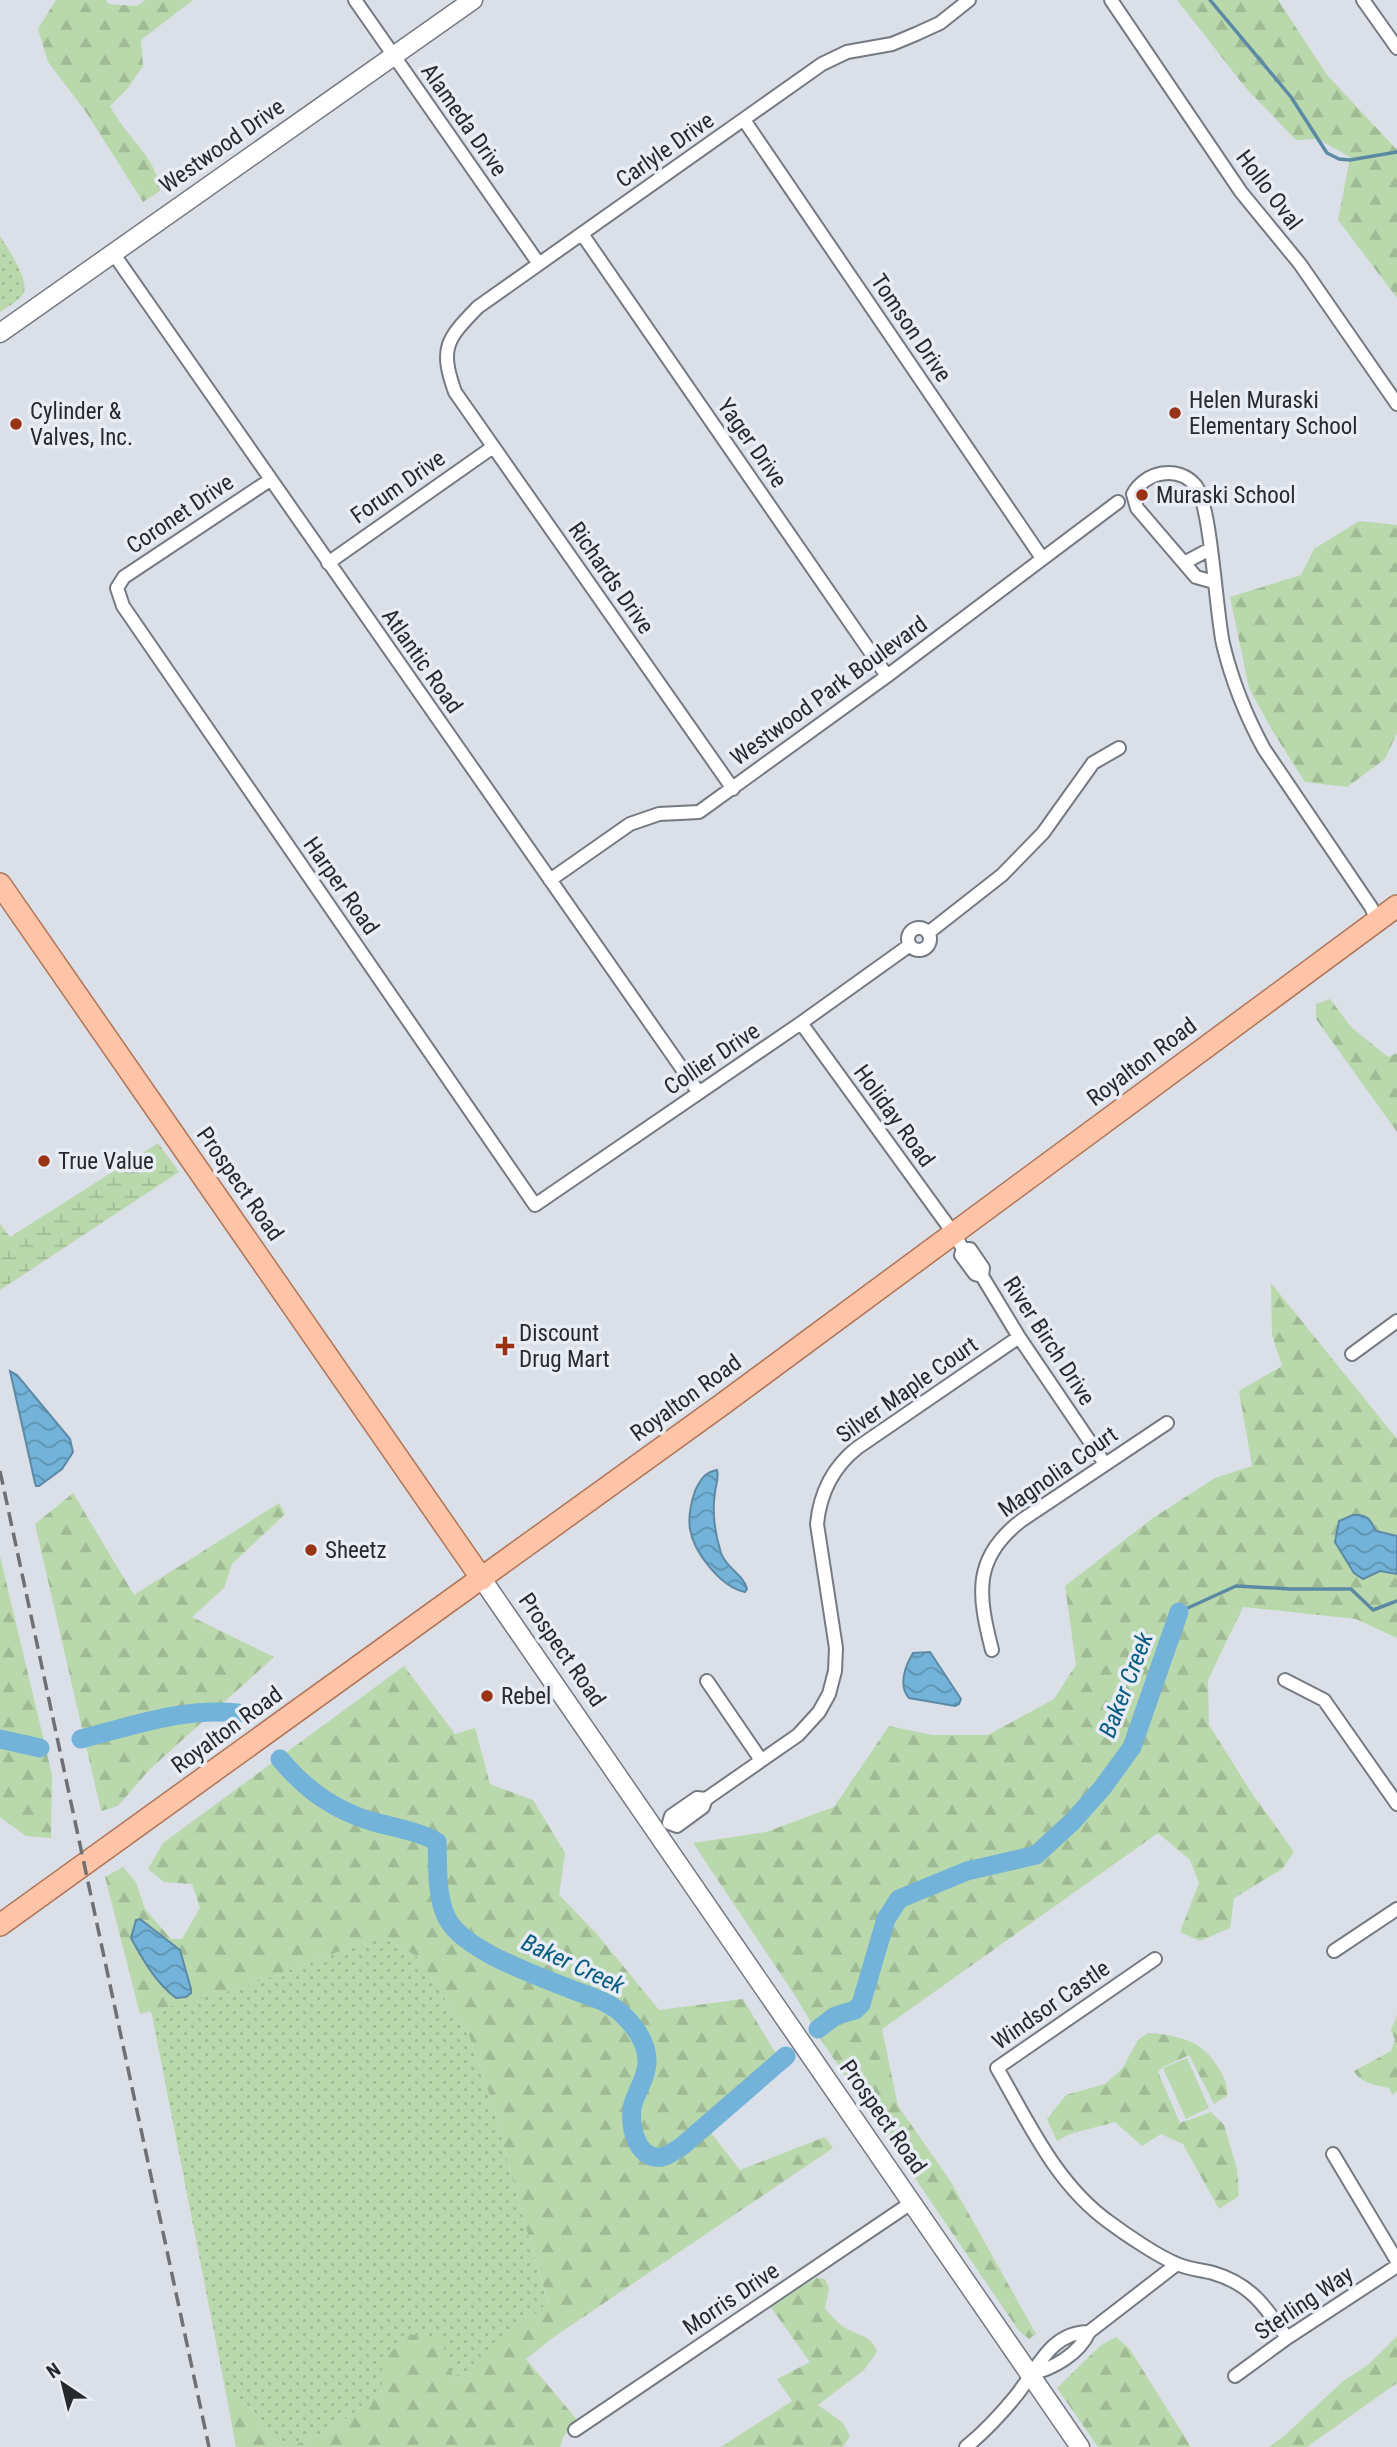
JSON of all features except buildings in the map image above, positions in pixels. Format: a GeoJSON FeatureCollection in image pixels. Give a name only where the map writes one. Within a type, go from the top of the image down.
{"type":"FeatureCollection","features":[{"type":"Feature","properties":{"kind":"main road","name":"Prospect Road"},"geometry":{"type":"LineString","coordinates":[[0,884],[482,1579]]}},
{"type":"Feature","properties":{"kind":"main road","name":"Royalton Road"},"geometry":{"type":"LineString","coordinates":[[0,1925],[958,1241],[1397,906]]}},
{"type":"Feature","properties":{"kind":"street","name":"Alameda Drive"},"geometry":{"type":"LineString","coordinates":[[355,0],[539,264]]}},
{"type":"Feature","properties":{"kind":"street","name":"Westwood Drive"},"geometry":{"type":"LineString","coordinates":[[0,333],[472,0]]}},
{"type":"Feature","properties":{"kind":"street","name":"Carlyle Drive"},"geometry":{"type":"LineString","coordinates":[[455,392],[446,366],[451,335],[478,307],[822,64],[847,52],[892,44],[916,34],[940,23],[969,0]]}},
{"type":"Feature","properties":{"kind":"street","name":"Hollo Oval"},"geometry":{"type":"LineString","coordinates":[[1111,0],[1241,192],[1300,264],[1397,404]]}},
{"type":"Feature","properties":{"kind":"street"},"geometry":{"type":"LineString","coordinates":[[1363,0],[1397,48]]}},
{"type":"Feature","properties":{"kind":"street","name":"Tomson Drive"},"geometry":{"type":"LineString","coordinates":[[744,120],[1042,558]]}},
{"type":"Feature","properties":{"kind":"street","name":"Yager Drive"},"geometry":{"type":"LineString","coordinates":[[582,234],[887,676]]}},
{"type":"Feature","properties":{"kind":"street","name":"Atlantic Road"},"geometry":{"type":"LineString","coordinates":[[113,253],[699,1093]]}},
{"type":"Feature","properties":{"kind":"street","name":"Richards Drive"},"geometry":{"type":"LineString","coordinates":[[455,392],[733,789]]}},
{"type":"Feature","properties":{"kind":"street","name":"Forum Drive"},"geometry":{"type":"LineString","coordinates":[[328,562],[493,447]]}},
{"type":"Feature","properties":{"kind":"street"},"geometry":{"type":"LineString","coordinates":[[1214,582],[1196,577],[1137,508],[1133,494],[1140,482],[1155,474],[1171,474],[1186,478],[1196,487],[1202,499],[1224,645],[1236,689],[1250,724],[1377,920]]}},
{"type":"Feature","properties":{"kind":"street","name":"Coronet Drive"},"geometry":{"type":"LineString","coordinates":[[117,588],[124,577],[270,480]]}},
{"type":"Feature","properties":{"kind":"street","name":"Westwood Park Boulevard"},"geometry":{"type":"LineString","coordinates":[[550,880],[630,824],[659,814],[699,812],[887,676],[1118,502]]}},
{"type":"Feature","properties":{"kind":"street"},"geometry":{"type":"LineString","coordinates":[[1184,563],[1210,549]]}},
{"type":"Feature","properties":{"kind":"street","name":"Harper Road"},"geometry":{"type":"LineString","coordinates":[[117,588],[123,606],[535,1205]]}},
{"type":"Feature","properties":{"kind":"street","name":"Collier Drive"},"geometry":{"type":"LineString","coordinates":[[535,1205],[910,945],[909,937],[914,930],[922,929],[928,933],[1002,875],[1042,833],[1093,763],[1119,748]]}},
{"type":"Feature","properties":{"kind":"street","name":"Holiday Road"},"geometry":{"type":"LineString","coordinates":[[801,1023],[958,1241]]}},
{"type":"Feature","properties":{"kind":"street","name":"River Birch Drive"},"geometry":{"type":"LineString","coordinates":[[958,1241],[961,1255],[975,1274],[982,1276],[1019,1337],[1105,1464]]}},
{"type":"Feature","properties":{"kind":"street"},"geometry":{"type":"LineString","coordinates":[[1352,1354],[1397,1321]]}},
{"type":"Feature","properties":{"kind":"street","name":"Silver Maple Court"},"geometry":{"type":"LineString","coordinates":[[662,1828],[671,1816],[697,1798],[706,1799],[806,1728],[825,1703],[833,1682],[836,1648],[817,1524],[818,1507],[829,1479],[846,1456],[856,1448],[1019,1337]]}},
{"type":"Feature","properties":{"kind":"street","name":"Magnolia Court"},"geometry":{"type":"LineString","coordinates":[[992,1650],[982,1611],[981,1591],[988,1561],[995,1548],[1016,1524],[1167,1423]]}},
{"type":"Feature","properties":{"kind":"street","name":"Prospect Road"},"geometry":{"type":"LineString","coordinates":[[482,1579],[662,1828],[911,2203],[1080,2447]]}},
{"type":"Feature","properties":{"kind":"street"},"geometry":{"type":"LineString","coordinates":[[1285,1680],[1324,1700],[1397,1804]]}},
{"type":"Feature","properties":{"kind":"street"},"geometry":{"type":"LineString","coordinates":[[707,1681],[761,1760]]}},
{"type":"Feature","properties":{"kind":"street"},"geometry":{"type":"LineString","coordinates":[[1334,1951],[1397,1909]]}},
{"type":"Feature","properties":{"kind":"street","name":"Windsor Castle"},"geometry":{"type":"LineString","coordinates":[[1155,1959],[997,2068],[1032,2133],[1051,2161],[1076,2192],[1107,2221],[1177,2264],[1236,2281],[1261,2301],[1287,2338]]}},
{"type":"Feature","properties":{"kind":"street"},"geometry":{"type":"LineString","coordinates":[[1333,2154],[1397,2263]]}},
{"type":"Feature","properties":{"kind":"street","name":"Morris Drive"},"geometry":{"type":"LineString","coordinates":[[575,2430],[911,2203]]}},
{"type":"Feature","properties":{"kind":"street","name":"Sterling Way"},"geometry":{"type":"LineString","coordinates":[[1236,2376],[1397,2263]]}},
{"type":"Feature","properties":{"kind":"street"},"geometry":{"type":"LineString","coordinates":[[966,2447],[1016,2396],[1030,2374],[1048,2370],[1083,2345],[1089,2332],[1177,2264]]}},
{"type":"Feature","properties":{"kind":"green space"},"geometry":{"type":"Polygon","coordinates":[[[56,0],[106,0],[109,4],[137,6],[145,0],[193,0],[141,40],[143,66],[127,89],[110,106],[147,157],[158,179],[160,191],[143,202],[86,112],[48,62],[38,29],[56,0]]]}},
{"type":"Feature","properties":{"kind":"green space"},"geometry":{"type":"Polygon","coordinates":[[[1177,0],[1278,0],[1327,75],[1397,150],[1397,298],[1338,220],[1350,157],[1318,139],[1296,140],[1245,87],[1177,0]]]}},
{"type":"Feature","properties":{"kind":"green space"},"geometry":{"type":"Polygon","coordinates":[[[0,236],[17,265],[25,289],[19,299],[0,312],[0,236]]]}},
{"type":"Feature","properties":{"kind":"green space"},"geometry":{"type":"Polygon","coordinates":[[[1359,521],[1397,525],[1397,733],[1385,759],[1347,787],[1305,782],[1249,688],[1230,597],[1301,575],[1314,549],[1359,521]]]}},
{"type":"Feature","properties":{"kind":"green space"},"geometry":{"type":"Polygon","coordinates":[[[1330,999],[1352,1028],[1388,1057],[1397,1053],[1397,1132],[1316,1019],[1316,1004],[1330,999]]]}},
{"type":"Feature","properties":{"kind":"green space"},"geometry":{"type":"Polygon","coordinates":[[[158,1143],[179,1172],[0,1290],[0,1224],[10,1237],[158,1143]]]}},
{"type":"Feature","properties":{"kind":"green space"},"geometry":{"type":"Polygon","coordinates":[[[1271,1283],[1397,1439],[1397,1638],[1356,1619],[1243,1607],[1208,1680],[1209,1725],[1251,1792],[1294,1852],[1282,1869],[1234,1898],[1230,1928],[1200,1941],[1180,1932],[1199,1883],[1190,1860],[1158,1833],[882,2029],[898,2106],[951,2182],[1036,2334],[1029,2339],[1019,2331],[823,2043],[796,1997],[693,1843],[766,1832],[834,1807],[889,1726],[932,1735],[988,1735],[1054,1699],[1076,1665],[1065,1586],[1153,1518],[1215,1478],[1252,1466],[1239,1391],[1282,1366],[1272,1335],[1271,1283]]]}},
{"type":"Feature","properties":{"kind":"green space"},"geometry":{"type":"Polygon","coordinates":[[[73,1493],[134,1595],[279,1503],[285,1514],[232,1564],[224,1588],[192,1617],[274,1657],[149,1770],[118,1806],[101,1811],[35,1524],[73,1493]]]}},
{"type":"Feature","properties":{"kind":"green space"},"geometry":{"type":"Polygon","coordinates":[[[0,1556],[52,1775],[51,1838],[26,1836],[0,1817],[0,1556]]]}},
{"type":"Feature","properties":{"kind":"green space"},"geometry":{"type":"Polygon","coordinates":[[[404,1666],[455,1734],[475,1728],[490,1784],[533,1800],[565,1853],[559,1895],[596,1933],[659,2010],[743,1999],[776,2054],[702,2121],[740,2170],[825,2137],[833,2148],[551,2339],[526,2359],[577,2420],[563,2437],[560,2447],[236,2447],[224,2383],[254,2412],[274,2440],[295,2445],[336,2427],[382,2390],[382,2365],[405,2334],[441,2338],[453,2377],[464,2376],[548,2302],[494,2108],[470,2038],[418,1957],[381,1936],[241,1988],[140,2014],[105,1877],[123,1867],[136,1882],[145,1909],[171,1939],[182,1939],[200,1908],[192,1884],[164,1882],[148,1869],[163,1843],[404,1666]]]}},
{"type":"Feature","properties":{"kind":"green space"},"geometry":{"type":"Polygon","coordinates":[[[381,1936],[418,1957],[470,2038],[494,2108],[548,2303],[465,2376],[453,2377],[382,2365],[382,2390],[336,2427],[295,2445],[274,2440],[254,2412],[224,2383],[151,2010],[241,1988],[381,1936]]]}},
{"type":"Feature","properties":{"kind":"green space"},"geometry":{"type":"Polygon","coordinates":[[[1397,2015],[1397,2091],[1392,2095],[1389,2088],[1364,2081],[1354,2071],[1391,2051],[1395,2040],[1391,2030],[1397,2015]]]}},
{"type":"Feature","properties":{"kind":"green space"},"geometry":{"type":"Polygon","coordinates":[[[1148,2033],[1173,2036],[1197,2045],[1213,2060],[1226,2082],[1227,2096],[1214,2104],[1189,2055],[1158,2072],[1180,2123],[1211,2112],[1224,2125],[1237,2169],[1239,2196],[1219,2209],[1183,2144],[1161,2134],[1142,2146],[1115,2122],[1070,2134],[1057,2141],[1047,2119],[1066,2095],[1105,2084],[1122,2069],[1138,2040],[1148,2033]]]}},
{"type":"Feature","properties":{"kind":"green space"},"geometry":{"type":"Polygon","coordinates":[[[1187,2058],[1209,2108],[1186,2119],[1163,2068],[1187,2058]]]}},
{"type":"Feature","properties":{"kind":"green space"},"geometry":{"type":"Polygon","coordinates":[[[816,2278],[825,2279],[829,2288],[825,2309],[842,2326],[871,2342],[877,2352],[864,2370],[818,2405],[843,2423],[850,2436],[843,2447],[721,2447],[792,2401],[777,2379],[810,2362],[770,2306],[816,2278]]]}},
{"type":"Feature","properties":{"kind":"green space"},"geometry":{"type":"Polygon","coordinates":[[[1397,2336],[1397,2383],[1307,2447],[1269,2447],[1342,2382],[1369,2364],[1397,2336]]]}},
{"type":"Feature","properties":{"kind":"green space"},"geometry":{"type":"Polygon","coordinates":[[[1116,2337],[1129,2348],[1191,2447],[1098,2447],[1057,2388],[1101,2345],[1116,2337]]]}},
{"type":"Feature","properties":{"kind":"water"},"geometry":{"type":"Polygon","coordinates":[[[10,1371],[17,1375],[70,1439],[73,1452],[62,1469],[39,1486],[35,1483],[10,1371]]]}},
{"type":"Feature","properties":{"kind":"water"},"geometry":{"type":"Polygon","coordinates":[[[717,1470],[714,1507],[717,1538],[723,1558],[745,1584],[745,1592],[727,1583],[710,1568],[697,1548],[690,1529],[690,1510],[695,1491],[703,1477],[717,1470]]]}},
{"type":"Feature","properties":{"kind":"water"},"geometry":{"type":"Polygon","coordinates":[[[1353,1515],[1368,1518],[1376,1531],[1397,1536],[1397,1574],[1380,1571],[1363,1579],[1354,1573],[1335,1542],[1339,1521],[1353,1515]]]}},
{"type":"Feature","properties":{"kind":"water"},"geometry":{"type":"Polygon","coordinates":[[[930,1652],[961,1699],[959,1704],[955,1706],[909,1698],[906,1693],[904,1676],[913,1653],[930,1652]]]}},
{"type":"Feature","properties":{"kind":"water"},"geometry":{"type":"Polygon","coordinates":[[[140,1919],[180,1950],[191,1989],[191,1993],[186,1997],[176,1998],[169,1992],[140,1955],[131,1938],[136,1920],[140,1919]]]}},
{"type":"Feature","properties":{"kind":"waterway"},"geometry":{"type":"LineString","coordinates":[[1210,0],[1291,97],[1327,153],[1339,159],[1350,160],[1397,152]]}},
{"type":"Feature","properties":{"kind":"waterway"},"geometry":{"type":"LineString","coordinates":[[1179,1612],[1236,1586],[1351,1589],[1373,1610],[1397,1601]]}},
{"type":"Feature","properties":{"kind":"waterway","name":"Baker Creek"},"geometry":{"type":"LineString","coordinates":[[818,2029],[835,2016],[855,2010],[861,2004],[886,1919],[899,1899],[967,1871],[1036,1855],[1073,1821],[1103,1787],[1132,1747],[1179,1612]]}},
{"type":"Feature","properties":{"kind":"waterway","name":"Baker Creek"},"geometry":{"type":"LineString","coordinates":[[81,1739],[178,1715],[238,1713]]}},
{"type":"Feature","properties":{"kind":"waterway","name":"Baker Creek"},"geometry":{"type":"LineString","coordinates":[[0,1739],[40,1748]]}},
{"type":"Feature","properties":{"kind":"waterway","name":"Baker Creek"},"geometry":{"type":"LineString","coordinates":[[280,1759],[311,1790],[347,1812],[415,1832],[437,1842],[438,1880],[443,1907],[454,1928],[467,1940],[502,1960],[594,1997],[620,2012],[637,2032],[646,2051],[645,2075],[632,2112],[636,2139],[646,2153],[653,2157],[662,2157],[681,2147],[786,2056]]}},
{"type":"Feature","properties":{"kind":"railway"},"geometry":{"type":"LineString","coordinates":[[0,1471],[209,2447]]}},
{"type":"Feature","properties":{"kind":"place","name":"Helen Muraski Elementary School"},"geometry":{"type":"Point","coordinates":[1175,413]}},
{"type":"Feature","properties":{"kind":"place","name":"Cylinder & Valves, Inc."},"geometry":{"type":"Point","coordinates":[16,424]}},
{"type":"Feature","properties":{"kind":"place","name":"Muraski School"},"geometry":{"type":"Point","coordinates":[1142,495]}},
{"type":"Feature","properties":{"kind":"place","name":"True Value"},"geometry":{"type":"Point","coordinates":[44,1161]}},
{"type":"Feature","properties":{"kind":"place","name":"Discount Drug Mart"},"geometry":{"type":"Point","coordinates":[505,1346]}},
{"type":"Feature","properties":{"kind":"place","name":"Sheetz"},"geometry":{"type":"Point","coordinates":[311,1550]}},
{"type":"Feature","properties":{"kind":"place","name":"Rebel"},"geometry":{"type":"Point","coordinates":[487,1696]}}]}
